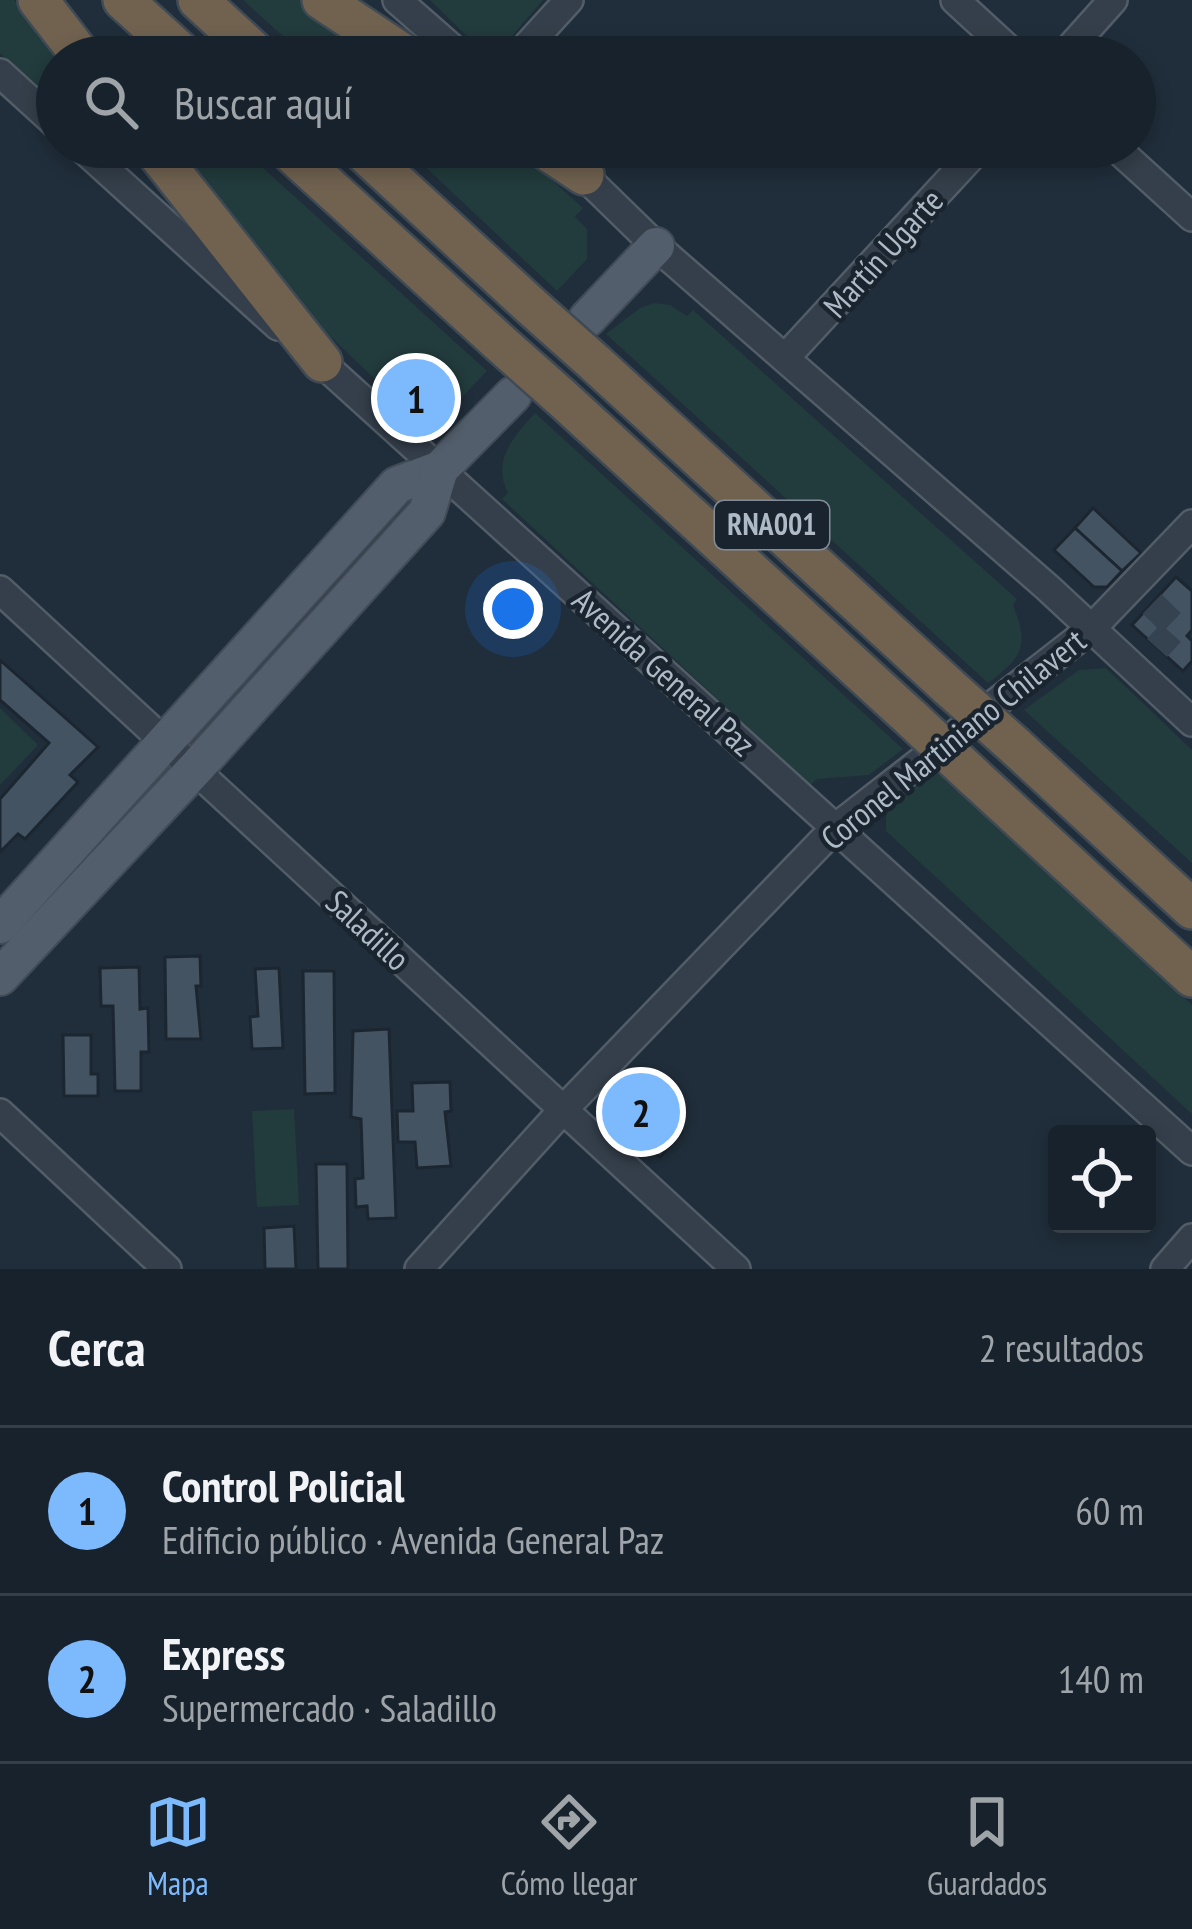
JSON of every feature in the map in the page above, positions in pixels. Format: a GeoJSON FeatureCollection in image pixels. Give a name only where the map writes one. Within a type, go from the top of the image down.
{"type":"FeatureCollection","features":[{"type":"Feature","properties":{"kind":"highway"},"geometry":{"type":"LineString","coordinates":[[38,0],[66,36]]}},
{"type":"Feature","properties":{"kind":"highway"},"geometry":{"type":"LineString","coordinates":[[123,0],[163,36]]}},
{"type":"Feature","properties":{"kind":"highway"},"geometry":{"type":"LineString","coordinates":[[198,0],[237,36]]}},
{"type":"Feature","properties":{"kind":"highway"},"geometry":{"type":"LineString","coordinates":[[322,0],[376,36]]}},
{"type":"Feature","properties":{"kind":"highway"},"geometry":{"type":"LineString","coordinates":[[169,168],[322,362]]}},
{"type":"Feature","properties":{"kind":"highway","name":"RNA001"},"geometry":{"type":"LineString","coordinates":[[308,168],[1192,977]]}},
{"type":"Feature","properties":{"kind":"highway","name":"RNA001"},"geometry":{"type":"LineString","coordinates":[[381,168],[1192,909]]}},
{"type":"Feature","properties":{"kind":"highway"},"geometry":{"type":"LineString","coordinates":[[574,168],[584,175]]}},
{"type":"Feature","properties":{"kind":"main road"},"geometry":{"type":"LineString","coordinates":[[587,319],[656,246]]}},
{"type":"Feature","properties":{"kind":"main road"},"geometry":{"type":"LineString","coordinates":[[0,925],[397,485],[440,469],[513,395]]}},
{"type":"Feature","properties":{"kind":"main road"},"geometry":{"type":"LineString","coordinates":[[0,976],[428,512],[440,469]]}},
{"type":"Feature","properties":{"kind":"street"},"geometry":{"type":"LineString","coordinates":[[397,0],[438,36]]}},
{"type":"Feature","properties":{"kind":"street"},"geometry":{"type":"LineString","coordinates":[[536,36],[569,0]]}},
{"type":"Feature","properties":{"kind":"street"},"geometry":{"type":"LineString","coordinates":[[955,0],[994,36]]}},
{"type":"Feature","properties":{"kind":"street"},"geometry":{"type":"LineString","coordinates":[[1081,36],[1113,0]]}},
{"type":"Feature","properties":{"kind":"street"},"geometry":{"type":"LineString","coordinates":[[5,87],[36,110]]}},
{"type":"Feature","properties":{"kind":"street","name":"Avenida General Paz"},"geometry":{"type":"LineString","coordinates":[[104,168],[1192,1150]]}},
{"type":"Feature","properties":{"kind":"street"},"geometry":{"type":"LineString","coordinates":[[576,168],[656,246],[1092,628],[1192,722]]}},
{"type":"Feature","properties":{"kind":"street","name":"Martín Ugarte"},"geometry":{"type":"LineString","coordinates":[[785,358],[961,168]]}},
{"type":"Feature","properties":{"kind":"street"},"geometry":{"type":"LineString","coordinates":[[1138,168],[1192,217]]}},
{"type":"Feature","properties":{"kind":"street","name":"Coronel Martiniano Chilavert"},"geometry":{"type":"LineString","coordinates":[[419,1269],[562,1111],[834,829],[1092,628],[1143,596],[1192,524]]}},
{"type":"Feature","properties":{"kind":"street","name":"Saladillo"},"geometry":{"type":"LineString","coordinates":[[0,590],[736,1269]]}},
{"type":"Feature","properties":{"kind":"street"},"geometry":{"type":"LineString","coordinates":[[1138,671],[1157,648]]}},
{"type":"Feature","properties":{"kind":"street"},"geometry":{"type":"LineString","coordinates":[[0,1113],[166,1269]]}},
{"type":"Feature","properties":{"kind":"street"},"geometry":{"type":"LineString","coordinates":[[1165,1269],[1192,1238]]}},
{"type":"Feature","properties":{"kind":"green space"},"geometry":{"type":"Polygon","coordinates":[[[0,0],[14,0],[42,36],[36,36],[36,86],[0,53],[0,0]]]}},
{"type":"Feature","properties":{"kind":"green space"},"geometry":{"type":"Polygon","coordinates":[[[243,0],[304,0],[360,36],[283,36],[243,0]]]}},
{"type":"Feature","properties":{"kind":"green space"},"geometry":{"type":"Polygon","coordinates":[[[430,0],[543,0],[512,36],[467,36],[430,0]]]}},
{"type":"Feature","properties":{"kind":"green space"},"geometry":{"type":"Polygon","coordinates":[[[180,168],[263,168],[487,371],[443,417],[424,413],[433,404],[409,385],[402,393],[414,405],[408,411],[279,287],[180,168]]]}},
{"type":"Feature","properties":{"kind":"green space"},"geometry":{"type":"Polygon","coordinates":[[[426,168],[538,168],[583,208],[575,217],[587,229],[587,259],[557,291],[426,168]]]}},
{"type":"Feature","properties":{"kind":"green space"},"geometry":{"type":"Polygon","coordinates":[[[654,303],[670,305],[687,316],[693,310],[1017,599],[1013,605],[1022,641],[1009,666],[988,683],[606,334],[654,303]]]}},
{"type":"Feature","properties":{"kind":"green space"},"geometry":{"type":"Polygon","coordinates":[[[535,413],[903,749],[869,775],[817,779],[810,785],[502,499],[508,493],[502,470],[507,450],[535,413]]]}},
{"type":"Feature","properties":{"kind":"green space"},"geometry":{"type":"Polygon","coordinates":[[[1106,668],[1192,750],[1192,863],[1024,710],[1079,670],[1106,668]]]}},
{"type":"Feature","properties":{"kind":"green space"},"geometry":{"type":"Polygon","coordinates":[[[0,708],[38,745],[0,785],[0,708]]]}},
{"type":"Feature","properties":{"kind":"green space"},"geometry":{"type":"Polygon","coordinates":[[[934,769],[1192,1005],[1192,1114],[886,831],[886,805],[934,769]]]}},
{"type":"Feature","properties":{"kind":"green space"},"geometry":{"type":"Polygon","coordinates":[[[294,1109],[299,1205],[257,1207],[252,1111],[294,1109]]]}},
{"type":"Feature","properties":{"kind":"building"},"geometry":{"type":"Polygon","coordinates":[[[1093,508],[1141,553],[1122,571],[1075,528],[1093,508]]]}},
{"type":"Feature","properties":{"kind":"building"},"geometry":{"type":"Polygon","coordinates":[[[1075,528],[1122,571],[1107,587],[1094,587],[1054,550],[1075,528]]]}},
{"type":"Feature","properties":{"kind":"building"},"geometry":{"type":"Polygon","coordinates":[[[1176,577],[1192,591],[1192,630],[1187,636],[1192,641],[1192,661],[1183,671],[1132,625],[1176,577]]]}},
{"type":"Feature","properties":{"kind":"building"},"geometry":{"type":"Polygon","coordinates":[[[0,660],[98,747],[70,775],[78,782],[25,839],[18,834],[0,852],[0,799],[49,743],[0,700],[0,660]]]}},
{"type":"Feature","properties":{"kind":"building"},"geometry":{"type":"Polygon","coordinates":[[[200,956],[201,986],[196,986],[201,1039],[166,1039],[165,957],[200,956]]]}},
{"type":"Feature","properties":{"kind":"building"},"geometry":{"type":"Polygon","coordinates":[[[139,967],[140,1009],[148,1008],[149,1052],[141,1052],[141,1091],[115,1091],[113,1006],[101,1006],[100,968],[139,967]]]}},
{"type":"Feature","properties":{"kind":"building"},"geometry":{"type":"Polygon","coordinates":[[[279,968],[283,1048],[252,1049],[250,1017],[258,1016],[255,969],[279,968]]]}},
{"type":"Feature","properties":{"kind":"building"},"geometry":{"type":"Polygon","coordinates":[[[303,971],[334,971],[335,1093],[305,1094],[303,971]]]}},
{"type":"Feature","properties":{"kind":"building"},"geometry":{"type":"Polygon","coordinates":[[[389,1029],[396,1218],[368,1219],[367,1206],[356,1207],[355,1179],[363,1178],[361,1119],[351,1117],[353,1031],[389,1029]]]}},
{"type":"Feature","properties":{"kind":"building"},"geometry":{"type":"Polygon","coordinates":[[[63,1035],[91,1035],[91,1074],[98,1074],[98,1096],[64,1096],[63,1035]]]}},
{"type":"Feature","properties":{"kind":"building"},"geometry":{"type":"Polygon","coordinates":[[[450,1082],[451,1111],[445,1112],[451,1166],[417,1168],[415,1142],[398,1142],[397,1111],[413,1111],[412,1083],[450,1082]]]}},
{"type":"Feature","properties":{"kind":"building"},"geometry":{"type":"Polygon","coordinates":[[[633,1088],[682,1132],[660,1157],[624,1124],[623,1099],[633,1088]]]}},
{"type":"Feature","properties":{"kind":"building"},"geometry":{"type":"Polygon","coordinates":[[[316,1164],[347,1164],[348,1269],[318,1269],[316,1164]]]}},
{"type":"Feature","properties":{"kind":"building"},"geometry":{"type":"Polygon","coordinates":[[[294,1226],[296,1269],[265,1269],[264,1228],[294,1226]]]}},
{"type":"Feature","properties":{"kind":"tunnel"},"geometry":{"type":"LineString","coordinates":[[1152,604],[1176,627],[1157,648]]}},
{"type":"Feature","properties":{"kind":"place","name":"Control Policial"},"geometry":{"type":"Point","coordinates":[416,398]}},
{"type":"Feature","properties":{"kind":"place","name":"Express"},"geometry":{"type":"Point","coordinates":[641,1112]}}]}
